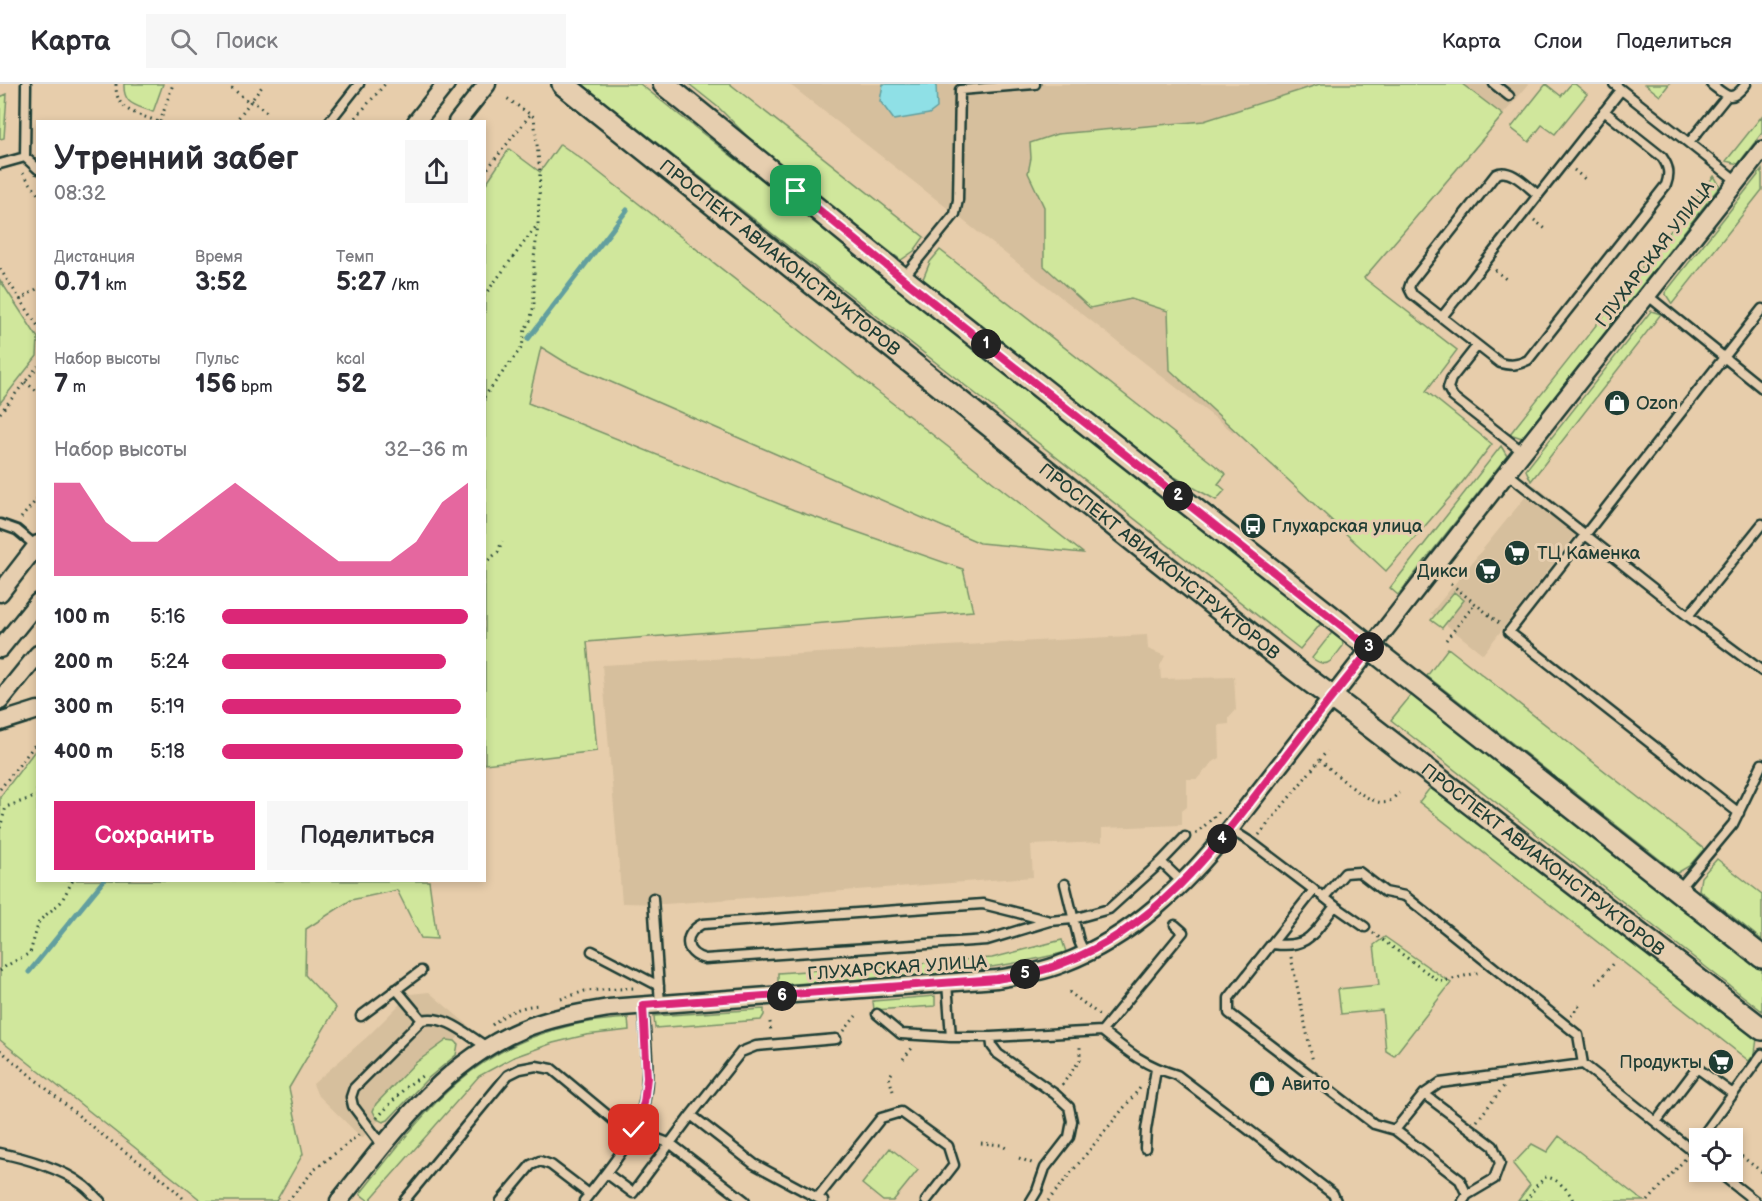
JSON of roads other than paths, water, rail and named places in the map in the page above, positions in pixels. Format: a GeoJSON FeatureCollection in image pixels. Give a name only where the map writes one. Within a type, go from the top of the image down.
{"type":"FeatureCollection","features":[{"type":"Feature","properties":{"kind":"street"},"geometry":{"type":"LineString","coordinates":[[418,120],[446,84]]}},
{"type":"Feature","properties":{"kind":"street"},"geometry":{"type":"LineString","coordinates":[[460,120],[487,84]]}},
{"type":"Feature","properties":{"kind":"street","name":"ПРОСПЕКТ АВИАКОНСТРУКТОРОВ"},"geometry":{"type":"LineString","coordinates":[[563,84],[1276,655],[1762,1029]]}},
{"type":"Feature","properties":{"kind":"street"},"geometry":{"type":"LineString","coordinates":[[664,84],[902,278],[1762,957]]}},
{"type":"Feature","properties":{"kind":"street","name":"ГЛУХАРСКАЯ УЛИЦА"},"geometry":{"type":"LineString","coordinates":[[344,1199],[383,1146],[431,1091],[486,1047],[522,1030],[566,1016],[609,1008],[997,979],[1034,973],[1085,954],[1160,905],[1184,883],[1230,829],[1523,452],[1762,150]]}},
{"type":"Feature","properties":{"kind":"street"},"geometry":{"type":"LineString","coordinates":[[0,593],[36,546]]}},
{"type":"Feature","properties":{"kind":"street"},"geometry":{"type":"LineString","coordinates":[[0,649],[36,604]]}},
{"type":"Feature","properties":{"kind":"street"},"geometry":{"type":"LineString","coordinates":[[0,701],[36,656]]}},
{"type":"Feature","properties":{"kind":"street"},"geometry":{"type":"LineString","coordinates":[[0,722],[36,711]]}},
{"type":"Feature","properties":{"kind":"lane"},"geometry":{"type":"LineString","coordinates":[[26,84],[25,157],[36,167]]}},
{"type":"Feature","properties":{"kind":"lane"},"geometry":{"type":"LineString","coordinates":[[331,120],[359,84]]}},
{"type":"Feature","properties":{"kind":"lane"},"geometry":{"type":"LineString","coordinates":[[902,278],[955,214],[958,200],[960,90],[1035,84]]}},
{"type":"Feature","properties":{"kind":"lane"},"geometry":{"type":"LineString","coordinates":[[1494,84],[1509,96]]}},
{"type":"Feature","properties":{"kind":"lane"},"geometry":{"type":"LineString","coordinates":[[1711,84],[1732,98],[1746,84]]}},
{"type":"Feature","properties":{"kind":"lane"},"geometry":{"type":"LineString","coordinates":[[1442,317],[1604,111],[1618,87],[1737,181]]}},
{"type":"Feature","properties":{"kind":"lane"},"geometry":{"type":"LineString","coordinates":[[1689,143],[1727,96]]}},
{"type":"Feature","properties":{"kind":"lane"},"geometry":{"type":"LineString","coordinates":[[1538,195],[1509,172],[1502,171],[1496,174],[1411,282],[1409,288],[1412,294],[1477,346],[1500,363],[1509,365],[1528,360],[1666,185],[1669,176],[1668,165],[1662,157],[1604,111]]}},
{"type":"Feature","properties":{"kind":"lane"},"geometry":{"type":"LineString","coordinates":[[0,164],[25,157]]}},
{"type":"Feature","properties":{"kind":"lane"},"geometry":{"type":"LineString","coordinates":[[1647,295],[1762,388]]}},
{"type":"Feature","properties":{"kind":"lane"},"geometry":{"type":"LineString","coordinates":[[1738,813],[1509,632],[1762,309]]}},
{"type":"Feature","properties":{"kind":"lane"},"geometry":{"type":"LineString","coordinates":[[1477,346],[1451,379],[1448,388],[1453,397],[1523,452]]}},
{"type":"Feature","properties":{"kind":"lane"},"geometry":{"type":"LineString","coordinates":[[1507,473],[1688,616],[1762,671]]}},
{"type":"Feature","properties":{"kind":"lane"},"geometry":{"type":"LineString","coordinates":[[0,524],[17,530],[36,544]]}},
{"type":"Feature","properties":{"kind":"lane"},"geometry":{"type":"LineString","coordinates":[[1688,616],[1762,524]]}},
{"type":"Feature","properties":{"kind":"lane"},"geometry":{"type":"LineString","coordinates":[[1678,890],[1733,824],[1762,764]]}},
{"type":"Feature","properties":{"kind":"lane"},"geometry":{"type":"LineString","coordinates":[[1230,829],[1365,927]]}},
{"type":"Feature","properties":{"kind":"lane"},"geometry":{"type":"LineString","coordinates":[[1050,921],[983,904],[702,924],[688,936],[689,948],[695,956],[705,959],[987,940],[1050,921],[1072,919],[1109,909],[1185,837]]}},
{"type":"Feature","properties":{"kind":"lane"},"geometry":{"type":"LineString","coordinates":[[1161,862],[1184,883]]}},
{"type":"Feature","properties":{"kind":"lane"},"geometry":{"type":"LineString","coordinates":[[1324,897],[1345,873],[1359,872],[1385,892],[1404,896],[1578,1035],[1583,1064],[1689,1148]]}},
{"type":"Feature","properties":{"kind":"lane"},"geometry":{"type":"LineString","coordinates":[[1065,884],[1072,919],[1085,954]]}},
{"type":"Feature","properties":{"kind":"lane"},"geometry":{"type":"LineString","coordinates":[[1314,890],[1229,998],[1229,1013],[1374,1124],[1395,1130],[1460,1180],[1465,1198],[1494,1179],[1500,1163],[1493,1146],[1424,1095]]}},
{"type":"Feature","properties":{"kind":"lane"},"geometry":{"type":"LineString","coordinates":[[653,898],[660,1004]]}},
{"type":"Feature","properties":{"kind":"lane"},"geometry":{"type":"LineString","coordinates":[[1273,944],[1288,946],[1305,943],[1335,906]]}},
{"type":"Feature","properties":{"kind":"lane"},"geometry":{"type":"LineString","coordinates":[[1102,1031],[1183,932],[1175,925]]}},
{"type":"Feature","properties":{"kind":"lane"},"geometry":{"type":"LineString","coordinates":[[592,951],[659,987]]}},
{"type":"Feature","properties":{"kind":"lane"},"geometry":{"type":"LineString","coordinates":[[361,1016],[420,971]]}},
{"type":"Feature","properties":{"kind":"lane"},"geometry":{"type":"LineString","coordinates":[[947,983],[951,1037]]}},
{"type":"Feature","properties":{"kind":"lane"},"geometry":{"type":"LineString","coordinates":[[396,989],[422,1020]]}},
{"type":"Feature","properties":{"kind":"lane"},"geometry":{"type":"LineString","coordinates":[[501,1201],[531,1166],[540,1161],[551,1165],[586,1198],[623,1151],[644,1103],[647,1078],[643,1005]]}},
{"type":"Feature","properties":{"kind":"lane"},"geometry":{"type":"LineString","coordinates":[[877,1014],[901,1034],[991,1037],[1102,1031],[1135,1058],[1156,1069],[1178,1075],[1333,1194],[1336,1201]]}},
{"type":"Feature","properties":{"kind":"lane"},"geometry":{"type":"LineString","coordinates":[[383,1146],[353,1106],[351,1097],[354,1088],[422,1020],[433,1017],[444,1020],[486,1047]]}},
{"type":"Feature","properties":{"kind":"lane"},"geometry":{"type":"LineString","coordinates":[[991,1037],[992,1046],[998,1054],[1055,1094],[1069,1107],[1072,1121],[1069,1137],[1045,1168],[1031,1201]]}},
{"type":"Feature","properties":{"kind":"lane"},"geometry":{"type":"LineString","coordinates":[[606,1173],[633,1193],[741,1052],[756,1046],[836,1039]]}},
{"type":"Feature","properties":{"kind":"lane"},"geometry":{"type":"LineString","coordinates":[[1708,1128],[1762,1054]]}},
{"type":"Feature","properties":{"kind":"lane"},"geometry":{"type":"LineString","coordinates":[[1395,1130],[1424,1095],[1440,1083],[1583,1064]]}},
{"type":"Feature","properties":{"kind":"lane"},"geometry":{"type":"LineString","coordinates":[[404,1201],[508,1075],[520,1069],[536,1066],[552,1069],[617,1123],[671,1144],[745,1201]]}},
{"type":"Feature","properties":{"kind":"lane"},"geometry":{"type":"LineString","coordinates":[[1656,1122],[1697,1068],[1733,1094]]}},
{"type":"Feature","properties":{"kind":"lane"},"geometry":{"type":"LineString","coordinates":[[1146,1148],[1146,1130],[1156,1069]]}},
{"type":"Feature","properties":{"kind":"lane"},"geometry":{"type":"LineString","coordinates":[[691,1115],[754,1164],[821,1199],[881,1118],[901,1112],[948,1146],[954,1165],[926,1201]]}},
{"type":"Feature","properties":{"kind":"lane"},"geometry":{"type":"LineString","coordinates":[[0,1153],[21,1158],[75,1179],[100,1201]]}},
{"type":"Feature","properties":{"kind":"lane"},"geometry":{"type":"LineString","coordinates":[[1731,1182],[1755,1201]]}},
{"type":"Feature","properties":{"kind":"water"},"geometry":{"type":"Polygon","coordinates":[[[883,84],[936,84],[937,108],[929,114],[894,120],[880,101],[883,84]]]}},
{"type":"Feature","properties":{"kind":"waterway"},"geometry":{"type":"LineString","coordinates":[[528,339],[627,210]]}},
{"type":"Feature","properties":{"kind":"waterway"},"geometry":{"type":"LineString","coordinates":[[29,972],[102,882]]}},
{"type":"Feature","properties":{"kind":"place","name":"Ozon"},"geometry":{"type":"Point","coordinates":[1617,403]}},
{"type":"Feature","properties":{"kind":"place","name":"Глухарская улица"},"geometry":{"type":"Point","coordinates":[1253,526]}},
{"type":"Feature","properties":{"kind":"place","name":"ТЦ Каменка"},"geometry":{"type":"Point","coordinates":[1517,553]}},
{"type":"Feature","properties":{"kind":"place","name":"Дикси"},"geometry":{"type":"Point","coordinates":[1488,571]}},
{"type":"Feature","properties":{"kind":"place","name":"Продукты"},"geometry":{"type":"Point","coordinates":[1721,1062]}},
{"type":"Feature","properties":{"kind":"place","name":"Авито"},"geometry":{"type":"Point","coordinates":[1262,1084]}}]}
